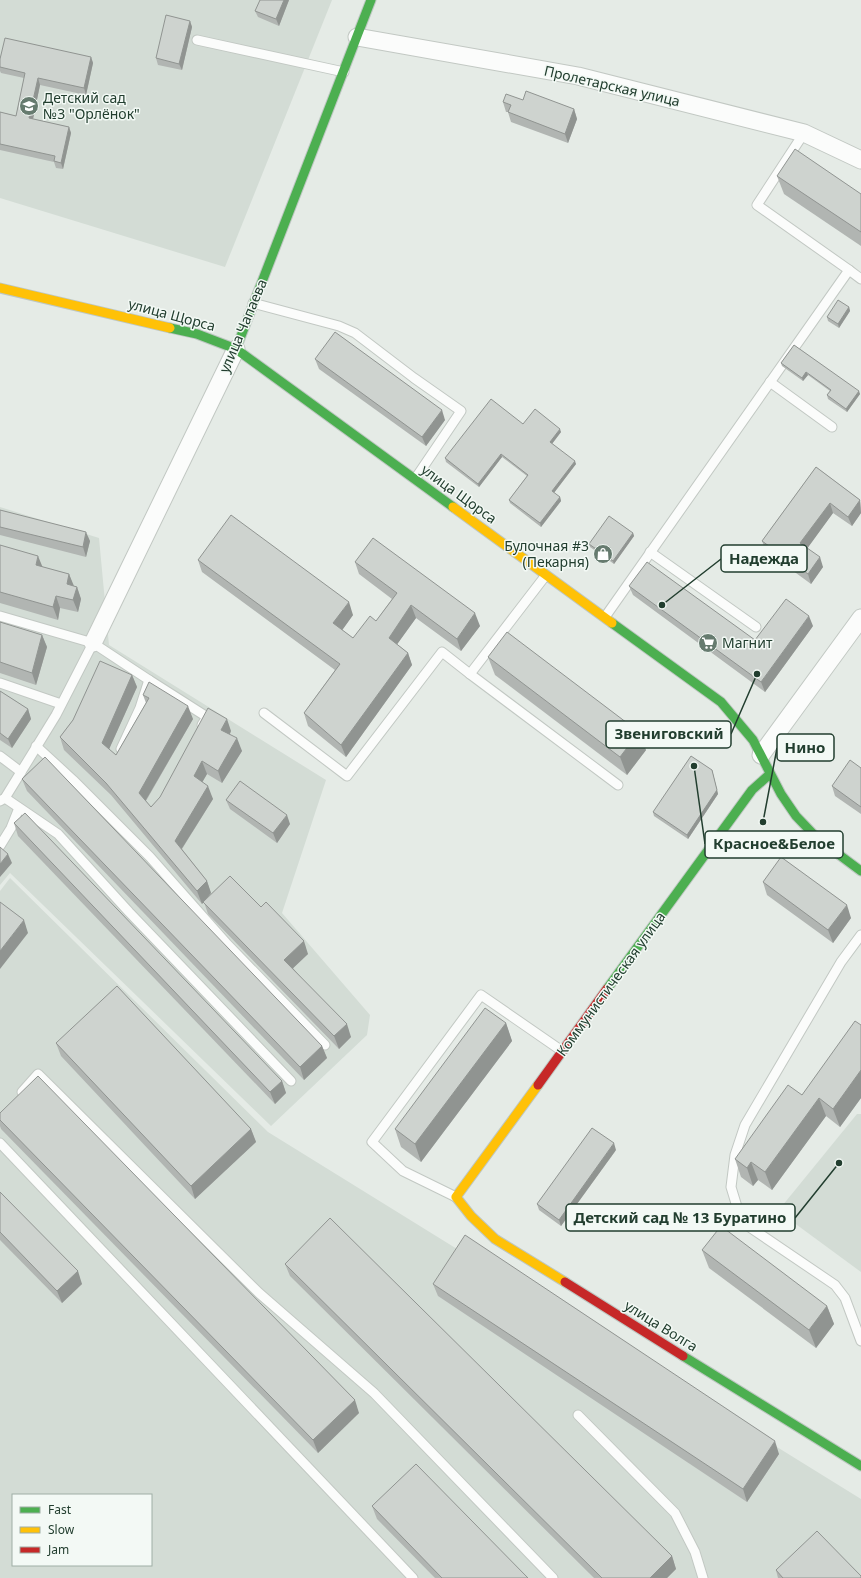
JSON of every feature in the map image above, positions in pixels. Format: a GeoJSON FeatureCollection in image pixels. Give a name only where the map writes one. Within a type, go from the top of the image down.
{"type":"FeatureCollection","features":[{"type":"Feature","properties":{"kind":"main road","name":"улица Чапаева"},"geometry":{"type":"LineString","coordinates":[[236,349],[372,0]]}},
{"type":"Feature","properties":{"kind":"main road","name":"улица Щорса"},"geometry":{"type":"LineString","coordinates":[[0,288],[197,334],[236,349],[721,702],[742,723],[783,797],[806,828],[819,840],[861,871]]}},
{"type":"Feature","properties":{"kind":"main road","name":"Коммунистическая улица"},"geometry":{"type":"LineString","coordinates":[[456,1196],[752,790],[770,774]]}},
{"type":"Feature","properties":{"kind":"main road","name":"улица Волга"},"geometry":{"type":"LineString","coordinates":[[456,1196],[471,1216],[495,1239],[861,1466]]}},
{"type":"Feature","properties":{"kind":"street","name":"Пролетарская улица"},"geometry":{"type":"LineString","coordinates":[[357,37],[578,76],[804,133],[861,160]]}},
{"type":"Feature","properties":{"kind":"street","name":"улица Чапаева"},"geometry":{"type":"LineString","coordinates":[[93,643],[236,349]]}},
{"type":"Feature","properties":{"kind":"street"},"geometry":{"type":"LineString","coordinates":[[761,755],[861,618]]}},
{"type":"Feature","properties":{"kind":"lane"},"geometry":{"type":"LineString","coordinates":[[197,40],[344,72]]}},
{"type":"Feature","properties":{"kind":"lane"},"geometry":{"type":"LineString","coordinates":[[804,133],[757,205],[861,279]]}},
{"type":"Feature","properties":{"kind":"lane"},"geometry":{"type":"LineString","coordinates":[[604,617],[849,270]]}},
{"type":"Feature","properties":{"kind":"lane"},"geometry":{"type":"LineString","coordinates":[[254,304],[339,326],[355,333],[414,378],[461,411],[415,479]]}},
{"type":"Feature","properties":{"kind":"lane"},"geometry":{"type":"LineString","coordinates":[[770,382],[832,428]]}},
{"type":"Feature","properties":{"kind":"lane"},"geometry":{"type":"LineString","coordinates":[[650,552],[756,627]]}},
{"type":"Feature","properties":{"kind":"lane"},"geometry":{"type":"LineString","coordinates":[[470,674],[546,575]]}},
{"type":"Feature","properties":{"kind":"lane"},"geometry":{"type":"LineString","coordinates":[[0,616],[93,643],[207,717],[199,731]]}},
{"type":"Feature","properties":{"kind":"lane"},"geometry":{"type":"LineString","coordinates":[[93,643],[61,704],[2,799],[19,808],[58,834],[129,912],[291,1081]]}},
{"type":"Feature","properties":{"kind":"lane"},"geometry":{"type":"LineString","coordinates":[[264,713],[347,776],[442,652],[618,785]]}},
{"type":"Feature","properties":{"kind":"lane"},"geometry":{"type":"LineString","coordinates":[[121,749],[140,708],[149,680]]}},
{"type":"Feature","properties":{"kind":"lane"},"geometry":{"type":"LineString","coordinates":[[0,683],[61,704]]}},
{"type":"Feature","properties":{"kind":"lane"},"geometry":{"type":"LineString","coordinates":[[36,746],[73,780],[150,857],[227,944],[324,1045]]}},
{"type":"Feature","properties":{"kind":"lane"},"geometry":{"type":"LineString","coordinates":[[0,756],[20,772]]}},
{"type":"Feature","properties":{"kind":"lane"},"geometry":{"type":"LineString","coordinates":[[0,846],[11,828],[19,808]]}},
{"type":"Feature","properties":{"kind":"lane"},"geometry":{"type":"LineString","coordinates":[[861,935],[841,962],[745,1125],[735,1155],[731,1187],[738,1210],[748,1226],[835,1285],[845,1298],[861,1340]]}},
{"type":"Feature","properties":{"kind":"lane"},"geometry":{"type":"LineString","coordinates":[[456,1196],[403,1172],[372,1142],[481,995],[562,1051]]}},
{"type":"Feature","properties":{"kind":"lane"},"geometry":{"type":"LineString","coordinates":[[14,1102],[38,1074],[259,1293],[374,1393],[553,1578]]}},
{"type":"Feature","properties":{"kind":"lane"},"geometry":{"type":"LineString","coordinates":[[0,1143],[413,1578]]}},
{"type":"Feature","properties":{"kind":"lane"},"geometry":{"type":"LineString","coordinates":[[578,1415],[675,1513],[695,1552],[703,1578]]}},
{"type":"Feature","properties":{"kind":"shaded area"},"geometry":{"type":"Polygon","coordinates":[[[0,0],[332,0],[225,267],[0,198],[0,0]]]}},
{"type":"Feature","properties":{"kind":"shaded area"},"geometry":{"type":"Polygon","coordinates":[[[0,507],[99,538],[109,645],[326,780],[282,913],[370,1015],[367,1035],[271,1126],[10,873],[0,885],[0,507]]]}},
{"type":"Feature","properties":{"kind":"shaded area"},"geometry":{"type":"Polygon","coordinates":[[[10,878],[268,1132],[861,1499],[861,1578],[0,1578],[0,891],[10,878]]]}},
{"type":"Feature","properties":{"kind":"shaded area"},"geometry":{"type":"Polygon","coordinates":[[[857,1114],[861,1114],[861,1272],[778,1211],[857,1114]]]}},
{"type":"Feature","properties":{"kind":"building"},"geometry":{"type":"Polygon","coordinates":[[[260,0],[284,0],[276,19],[255,11],[260,0]]]}},
{"type":"Feature","properties":{"kind":"building"},"geometry":{"type":"Polygon","coordinates":[[[166,15],[190,21],[179,64],[156,58],[166,15]]]}},
{"type":"Feature","properties":{"kind":"building","name":"Детский сад №3 \"Орлёнок\""},"geometry":{"type":"Polygon","coordinates":[[[5,38],[91,57],[84,88],[38,78],[29,118],[69,127],[61,163],[54,161],[55,156],[0,144],[0,112],[16,116],[25,73],[0,67],[0,59],[5,38]]]}},
{"type":"Feature","properties":{"kind":"building"},"geometry":{"type":"Polygon","coordinates":[[[526,91],[574,109],[565,134],[508,112],[511,105],[503,102],[506,94],[523,100],[526,91]]]}},
{"type":"Feature","properties":{"kind":"building"},"geometry":{"type":"Polygon","coordinates":[[[795,149],[861,194],[861,232],[777,176],[795,149]]]}},
{"type":"Feature","properties":{"kind":"building"},"geometry":{"type":"Polygon","coordinates":[[[838,300],[849,307],[838,324],[827,317],[838,300]]]}},
{"type":"Feature","properties":{"kind":"building"},"geometry":{"type":"Polygon","coordinates":[[[335,332],[442,410],[422,437],[315,359],[335,332]]]}},
{"type":"Feature","properties":{"kind":"building"},"geometry":{"type":"Polygon","coordinates":[[[794,345],[859,391],[846,409],[827,395],[831,390],[806,372],[802,378],[781,363],[794,345]]]}},
{"type":"Feature","properties":{"kind":"building"},"geometry":{"type":"Polygon","coordinates":[[[491,399],[523,424],[535,409],[560,429],[550,442],[575,461],[552,491],[560,497],[540,523],[509,500],[528,475],[501,454],[478,484],[445,458],[491,399]]]}},
{"type":"Feature","properties":{"kind":"building"},"geometry":{"type":"Polygon","coordinates":[[[816,467],[860,500],[848,517],[830,503],[800,543],[820,557],[808,574],[762,541],[816,467]]]}},
{"type":"Feature","properties":{"kind":"building"},"geometry":{"type":"Polygon","coordinates":[[[0,510],[86,532],[83,547],[0,527],[0,510]]]}},
{"type":"Feature","properties":{"kind":"building"},"geometry":{"type":"Polygon","coordinates":[[[231,515],[349,602],[333,623],[353,638],[370,616],[376,621],[397,593],[355,562],[373,538],[475,613],[457,639],[411,605],[389,638],[408,653],[341,745],[304,713],[340,664],[198,560],[231,515]]]}},
{"type":"Feature","properties":{"kind":"building"},"geometry":{"type":"Polygon","coordinates":[[[609,516],[633,533],[613,561],[589,544],[609,516]]]}},
{"type":"Feature","properties":{"kind":"building"},"geometry":{"type":"Polygon","coordinates":[[[0,545],[38,556],[36,565],[69,574],[67,584],[77,587],[73,600],[56,596],[53,607],[0,592],[0,545]]]}},
{"type":"Feature","properties":{"kind":"building"},"geometry":{"type":"Polygon","coordinates":[[[647,562],[755,640],[786,599],[809,616],[761,682],[629,586],[647,562]]]}},
{"type":"Feature","properties":{"kind":"building"},"geometry":{"type":"Polygon","coordinates":[[[0,622],[42,635],[32,673],[0,662],[0,622]]]}},
{"type":"Feature","properties":{"kind":"building"},"geometry":{"type":"Polygon","coordinates":[[[507,632],[639,732],[620,757],[488,657],[507,632]]]}},
{"type":"Feature","properties":{"kind":"building"},"geometry":{"type":"Polygon","coordinates":[[[100,661],[132,675],[102,743],[116,755],[149,698],[143,695],[149,682],[188,706],[139,793],[151,807],[160,797],[208,708],[227,719],[221,730],[237,738],[218,771],[202,761],[194,776],[208,786],[175,841],[207,881],[197,891],[106,783],[60,737],[73,720],[100,661]]]}},
{"type":"Feature","properties":{"kind":"building"},"geometry":{"type":"Polygon","coordinates":[[[0,691],[28,709],[8,739],[0,733],[0,691]]]}},
{"type":"Feature","properties":{"kind":"building"},"geometry":{"type":"Polygon","coordinates":[[[691,756],[712,770],[717,790],[687,835],[653,812],[691,756]]]}},
{"type":"Feature","properties":{"kind":"building"},"geometry":{"type":"Polygon","coordinates":[[[45,757],[322,1046],[300,1067],[22,779],[45,757]]]}},
{"type":"Feature","properties":{"kind":"building"},"geometry":{"type":"Polygon","coordinates":[[[850,760],[861,768],[861,807],[832,786],[850,760]]]}},
{"type":"Feature","properties":{"kind":"building"},"geometry":{"type":"Polygon","coordinates":[[[240,781],[287,815],[273,833],[226,800],[240,781]]]}},
{"type":"Feature","properties":{"kind":"building"},"geometry":{"type":"Polygon","coordinates":[[[25,813],[282,1081],[270,1092],[14,823],[25,813]]]}},
{"type":"Feature","properties":{"kind":"building"},"geometry":{"type":"Polygon","coordinates":[[[0,847],[8,854],[0,864],[0,847]]]}},
{"type":"Feature","properties":{"kind":"building"},"geometry":{"type":"Polygon","coordinates":[[[781,857],[847,905],[828,930],[763,882],[781,857]]]}},
{"type":"Feature","properties":{"kind":"building"},"geometry":{"type":"Polygon","coordinates":[[[230,876],[261,907],[266,902],[304,941],[284,960],[347,1024],[334,1036],[203,902],[230,876]]]}},
{"type":"Feature","properties":{"kind":"building"},"geometry":{"type":"Polygon","coordinates":[[[0,902],[24,920],[0,951],[0,902]]]}},
{"type":"Feature","properties":{"kind":"building"},"geometry":{"type":"Polygon","coordinates":[[[117,986],[251,1129],[191,1186],[56,1043],[117,986]]]}},
{"type":"Feature","properties":{"kind":"building"},"geometry":{"type":"Polygon","coordinates":[[[485,1008],[506,1023],[415,1144],[395,1129],[485,1008]]]}},
{"type":"Feature","properties":{"kind":"building"},"geometry":{"type":"Polygon","coordinates":[[[855,1021],[861,1025],[861,1070],[833,1109],[819,1098],[765,1172],[751,1162],[747,1168],[735,1159],[788,1085],[802,1095],[855,1021]]]}},
{"type":"Feature","properties":{"kind":"building"},"geometry":{"type":"Polygon","coordinates":[[[38,1076],[355,1400],[313,1440],[0,1120],[0,1113],[38,1076]]]}},
{"type":"Feature","properties":{"kind":"building"},"geometry":{"type":"Polygon","coordinates":[[[592,1128],[614,1143],[559,1220],[537,1204],[592,1128]]]}},
{"type":"Feature","properties":{"kind":"building"},"geometry":{"type":"Polygon","coordinates":[[[0,1192],[78,1271],[57,1291],[0,1232],[0,1192]]]}},
{"type":"Feature","properties":{"kind":"building"},"geometry":{"type":"Polygon","coordinates":[[[330,1218],[672,1556],[650,1578],[602,1578],[285,1264],[330,1218]]]}},
{"type":"Feature","properties":{"kind":"building"},"geometry":{"type":"Polygon","coordinates":[[[721,1226],[827,1306],[809,1330],[702,1250],[721,1226]]]}},
{"type":"Feature","properties":{"kind":"building"},"geometry":{"type":"Polygon","coordinates":[[[465,1235],[775,1441],[743,1489],[433,1284],[465,1235]]]}},
{"type":"Feature","properties":{"kind":"building"},"geometry":{"type":"Polygon","coordinates":[[[416,1464],[528,1578],[442,1578],[372,1506],[416,1464]]]}},
{"type":"Feature","properties":{"kind":"building"},"geometry":{"type":"Polygon","coordinates":[[[817,1531],[861,1576],[861,1578],[783,1578],[776,1570],[817,1531]]]}},
{"type":"Feature","properties":{"kind":"traffic: fast"},"geometry":{"type":"LineString","coordinates":[[236,349],[371,0]]}},
{"type":"Feature","properties":{"kind":"traffic: fast"},"geometry":{"type":"LineString","coordinates":[[170,328],[197,334],[236,349],[453,507]]}},
{"type":"Feature","properties":{"kind":"traffic: fast"},"geometry":{"type":"LineString","coordinates":[[612,623],[721,702],[753,740],[781,794],[796,816],[818,839],[861,871]]}},
{"type":"Feature","properties":{"kind":"traffic: fast"},"geometry":{"type":"LineString","coordinates":[[607,989],[752,790],[770,774]]}},
{"type":"Feature","properties":{"kind":"traffic: fast"},"geometry":{"type":"LineString","coordinates":[[683,1356],[861,1466]]}},
{"type":"Feature","properties":{"kind":"traffic: slow"},"geometry":{"type":"LineString","coordinates":[[0,288],[170,328]]}},
{"type":"Feature","properties":{"kind":"traffic: slow"},"geometry":{"type":"LineString","coordinates":[[453,507],[612,623]]}},
{"type":"Feature","properties":{"kind":"traffic: slow"},"geometry":{"type":"LineString","coordinates":[[538,1085],[456,1197],[471,1216],[495,1239],[565,1282]]}},
{"type":"Feature","properties":{"kind":"traffic: jam"},"geometry":{"type":"LineString","coordinates":[[538,1085],[607,989]]}},
{"type":"Feature","properties":{"kind":"traffic: jam"},"geometry":{"type":"LineString","coordinates":[[565,1282],[683,1356]]}},
{"type":"Feature","properties":{"kind":"place","name":"Детский сад №3 \"Орлёнок\""},"geometry":{"type":"Point","coordinates":[29,106]}},
{"type":"Feature","properties":{"kind":"place","name":"Булочная #3 (Пекарня)"},"geometry":{"type":"Point","coordinates":[603,554]}},
{"type":"Feature","properties":{"kind":"place","name":"Надежда"},"geometry":{"type":"Point","coordinates":[662,605]}},
{"type":"Feature","properties":{"kind":"place","name":"Магнит"},"geometry":{"type":"Point","coordinates":[708,643]}},
{"type":"Feature","properties":{"kind":"place","name":"Звениговский"},"geometry":{"type":"Point","coordinates":[757,674]}},
{"type":"Feature","properties":{"kind":"place","name":"Красное&Белое"},"geometry":{"type":"Point","coordinates":[694,766]}},
{"type":"Feature","properties":{"kind":"place","name":"Нино"},"geometry":{"type":"Point","coordinates":[763,822]}},
{"type":"Feature","properties":{"kind":"place","name":"Детский сад № 13 Буратино"},"geometry":{"type":"Point","coordinates":[839,1163]}}]}
